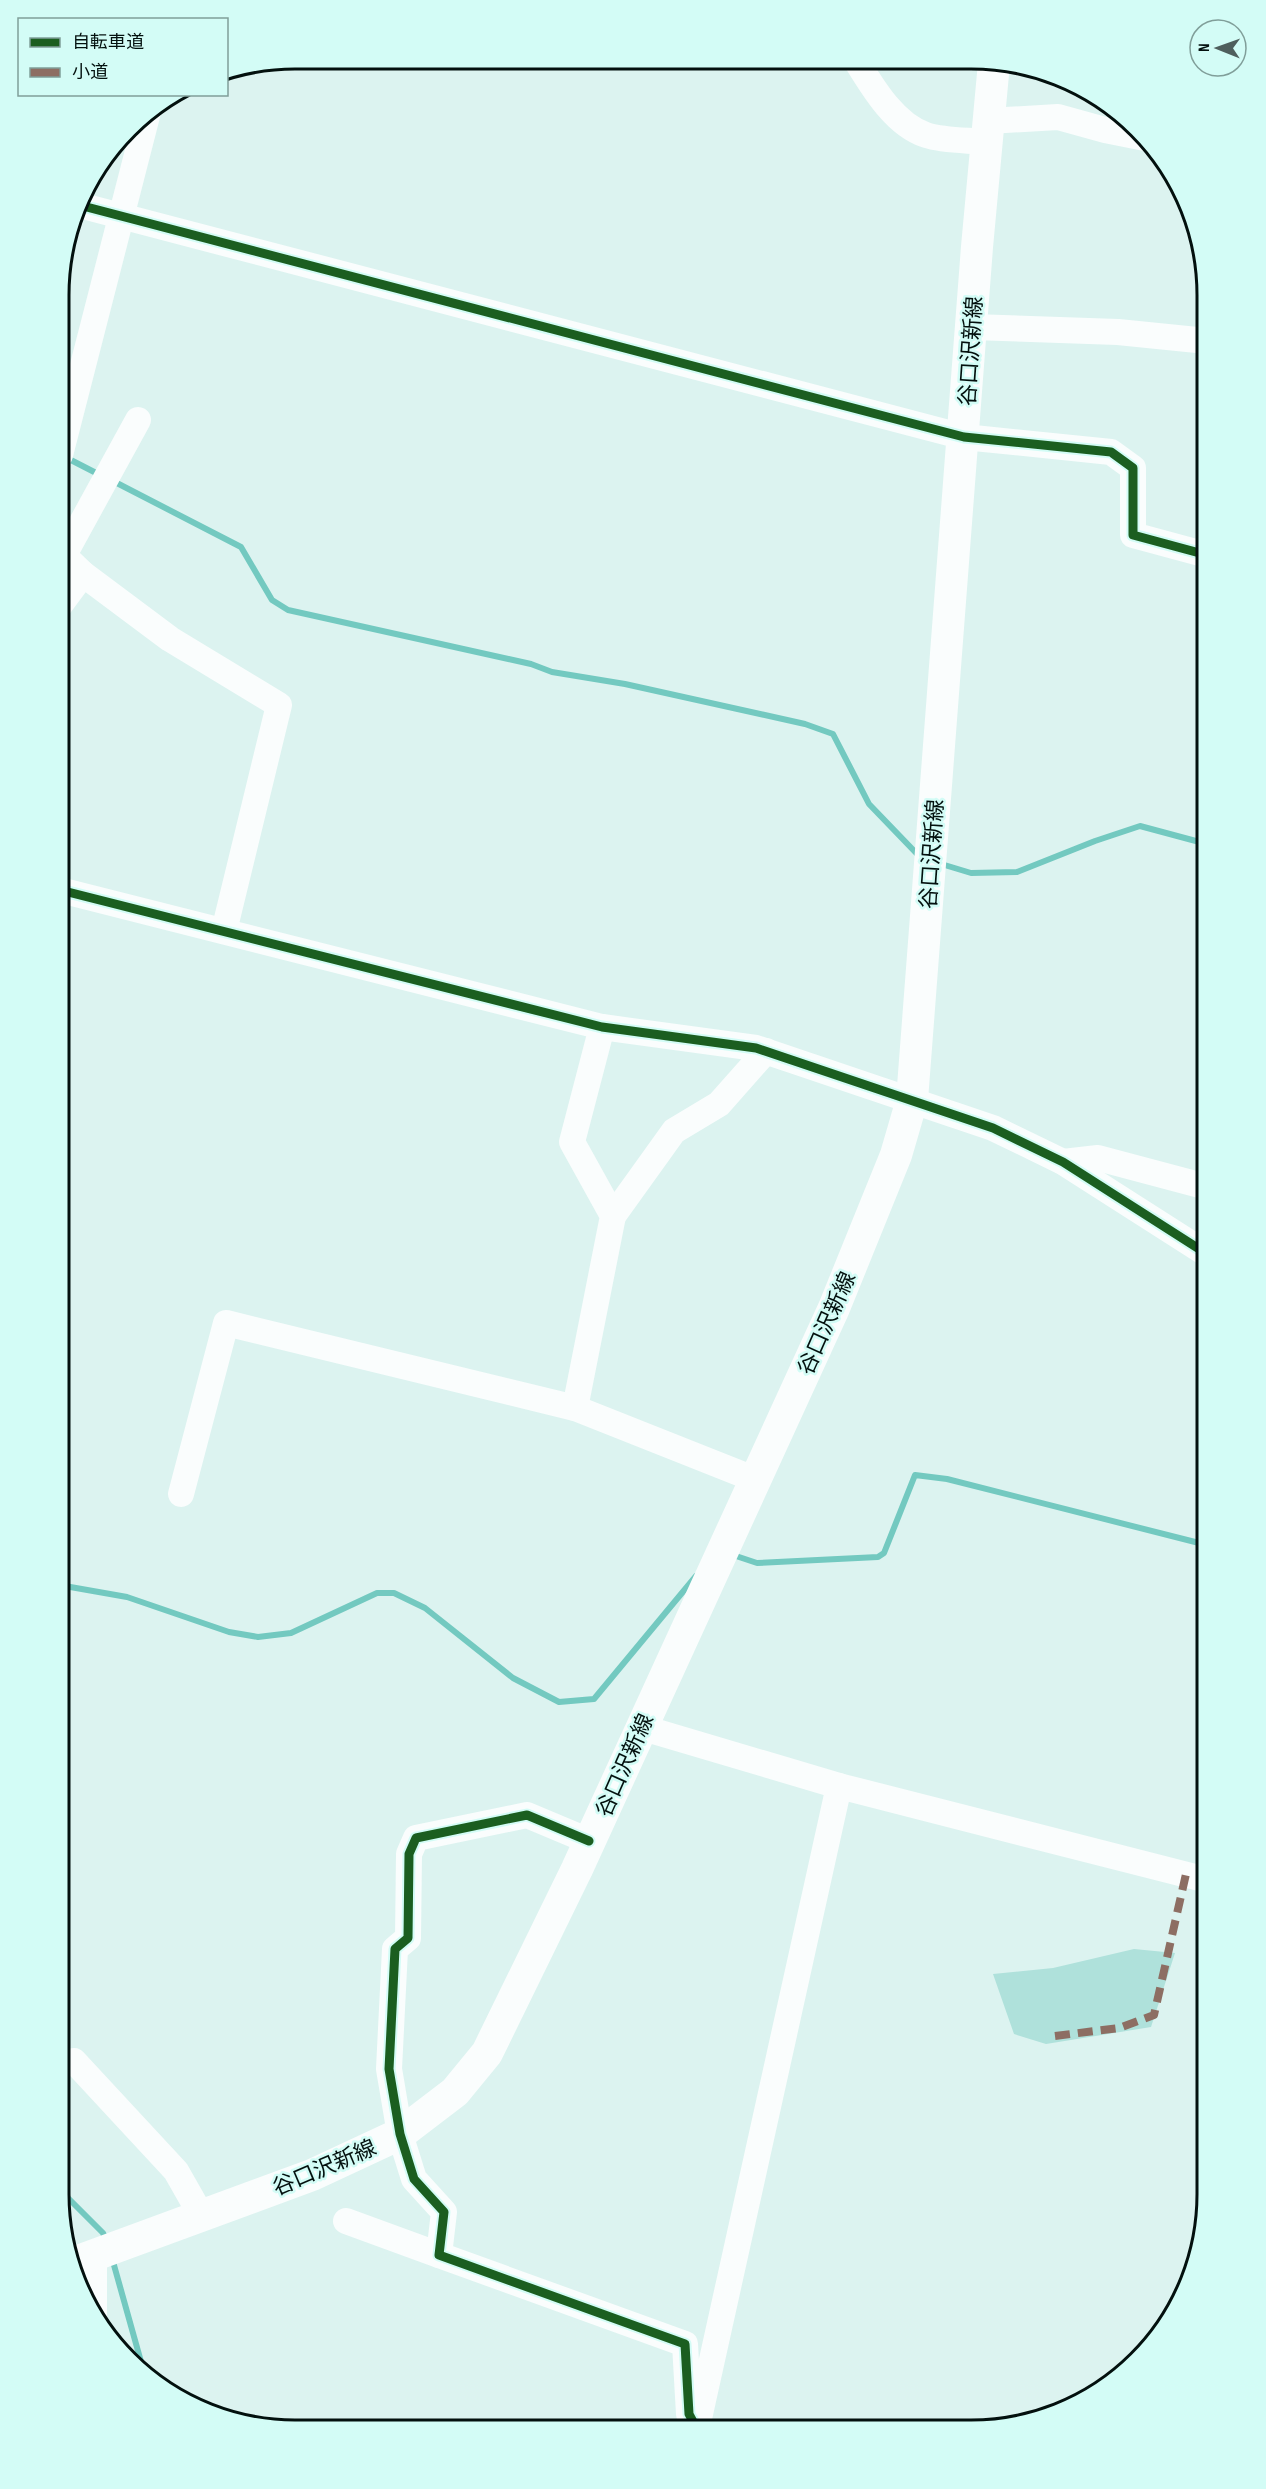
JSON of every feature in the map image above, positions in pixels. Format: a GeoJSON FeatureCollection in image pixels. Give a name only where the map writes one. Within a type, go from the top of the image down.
{"type":"FeatureCollection","features":[{"type":"Feature","properties":{"kind":"main road","name":"谷口沢新線"},"geometry":{"type":"LineString","coordinates":[[82,2259],[312,2175],[400,2134],[455,2092],[487,2053],[590,1841],[640,1727],[834,1308],[896,1155],[912,1100],[993,70]]}},
{"type":"Feature","properties":{"kind":"street"},"geometry":{"type":"LineString","coordinates":[[861,69],[874,90],[904,122],[926,135],[987,132],[1059,117],[1131,135]]}},
{"type":"Feature","properties":{"kind":"street"},"geometry":{"type":"LineString","coordinates":[[69,420],[144,126]]}},
{"type":"Feature","properties":{"kind":"street"},"geometry":{"type":"LineString","coordinates":[[86,207],[964,437],[1111,452],[1132,468],[1133,535],[1197,552]]}},
{"type":"Feature","properties":{"kind":"street"},"geometry":{"type":"LineString","coordinates":[[972,327],[1118,332],[1197,340]]}},
{"type":"Feature","properties":{"kind":"street"},"geometry":{"type":"LineString","coordinates":[[69,537],[138,420]]}},
{"type":"Feature","properties":{"kind":"street"},"geometry":{"type":"LineString","coordinates":[[69,557],[83,574],[170,639],[279,705],[224,931]]}},
{"type":"Feature","properties":{"kind":"street"},"geometry":{"type":"LineString","coordinates":[[69,593],[83,574]]}},
{"type":"Feature","properties":{"kind":"street"},"geometry":{"type":"LineString","coordinates":[[69,892],[602,1027],[766,1051],[993,1128],[1063,1162],[1197,1248]]}},
{"type":"Feature","properties":{"kind":"street"},"geometry":{"type":"LineString","coordinates":[[602,1027],[572,1142],[613,1216]]}},
{"type":"Feature","properties":{"kind":"street"},"geometry":{"type":"LineString","coordinates":[[575,1408],[613,1216],[674,1131],[719,1104],[766,1051]]}},
{"type":"Feature","properties":{"kind":"street"},"geometry":{"type":"LineString","coordinates":[[1063,1162],[1098,1158],[1197,1184]]}},
{"type":"Feature","properties":{"kind":"street"},"geometry":{"type":"LineString","coordinates":[[181,1494],[226,1323],[575,1408],[754,1479]]}},
{"type":"Feature","properties":{"kind":"street"},"geometry":{"type":"LineString","coordinates":[[640,1727],[839,1786],[1197,1877]]}},
{"type":"Feature","properties":{"kind":"street"},"geometry":{"type":"LineString","coordinates":[[701,2420],[839,1786]]}},
{"type":"Feature","properties":{"kind":"street"},"geometry":{"type":"LineString","coordinates":[[439,2255],[444,2212],[414,2179],[400,2134],[389,2069],[395,1948],[408,1938],[409,1854],[416,1838],[527,1815],[590,1841]]}},
{"type":"Feature","properties":{"kind":"street"},"geometry":{"type":"LineString","coordinates":[[74,2061],[176,2171],[201,2215]]}},
{"type":"Feature","properties":{"kind":"street"},"geometry":{"type":"LineString","coordinates":[[346,2221],[686,2344],[689,2414],[693,2420]]}},
{"type":"Feature","properties":{"kind":"street"},"geometry":{"type":"LineString","coordinates":[[82,2259],[87,2284]]}},
{"type":"Feature","properties":{"kind":"shaded area"},"geometry":{"type":"Polygon","coordinates":[[[1134,1949],[1175,1953],[1151,2027],[1046,2044],[1014,2034],[993,1974],[1053,1968],[1134,1949]]]}},
{"type":"Feature","properties":{"kind":"waterway"},"geometry":{"type":"LineString","coordinates":[[69,459],[102,476]]}},
{"type":"Feature","properties":{"kind":"waterway"},"geometry":{"type":"LineString","coordinates":[[111,480],[241,547],[272,600],[288,610],[531,664],[552,672],[625,684],[805,724],[833,734],[869,804],[920,857]]}},
{"type":"Feature","properties":{"kind":"waterway"},"geometry":{"type":"LineString","coordinates":[[938,863],[971,873],[1017,872],[1140,826],[1197,841]]}},
{"type":"Feature","properties":{"kind":"waterway"},"geometry":{"type":"LineString","coordinates":[[730,1554],[757,1563],[878,1557],[884,1553],[915,1475],[947,1479],[1197,1542]]}},
{"type":"Feature","properties":{"kind":"waterway"},"geometry":{"type":"LineString","coordinates":[[69,1587],[127,1597],[229,1632],[258,1637],[291,1633],[377,1593],[394,1593],[425,1608],[513,1678],[559,1702],[594,1699],[696,1576]]}},
{"type":"Feature","properties":{"kind":"waterway"},"geometry":{"type":"LineString","coordinates":[[69,2199],[103,2233],[106,2240]]}},
{"type":"Feature","properties":{"kind":"waterway"},"geometry":{"type":"LineString","coordinates":[[112,2258],[140,2359]]}},
{"type":"Feature","properties":{"kind":"marked path"},"geometry":{"type":"LineString","coordinates":[[1055,2036],[1119,2028],[1154,2015],[1186,1874]]}},
{"type":"Feature","properties":{"kind":"cycle path"},"geometry":{"type":"LineString","coordinates":[[86,207],[964,437],[1111,452],[1133,468],[1133,535],[1197,552]]}},
{"type":"Feature","properties":{"kind":"cycle path"},"geometry":{"type":"LineString","coordinates":[[69,892],[602,1027],[756,1048],[993,1128],[1063,1162],[1197,1248]]}},
{"type":"Feature","properties":{"kind":"cycle path"},"geometry":{"type":"LineString","coordinates":[[589,1841],[527,1815],[416,1838],[409,1854],[408,1938],[395,1949],[389,2069],[400,2134],[414,2179],[444,2212],[439,2255],[685,2344],[689,2414],[692,2420]]}}]}
